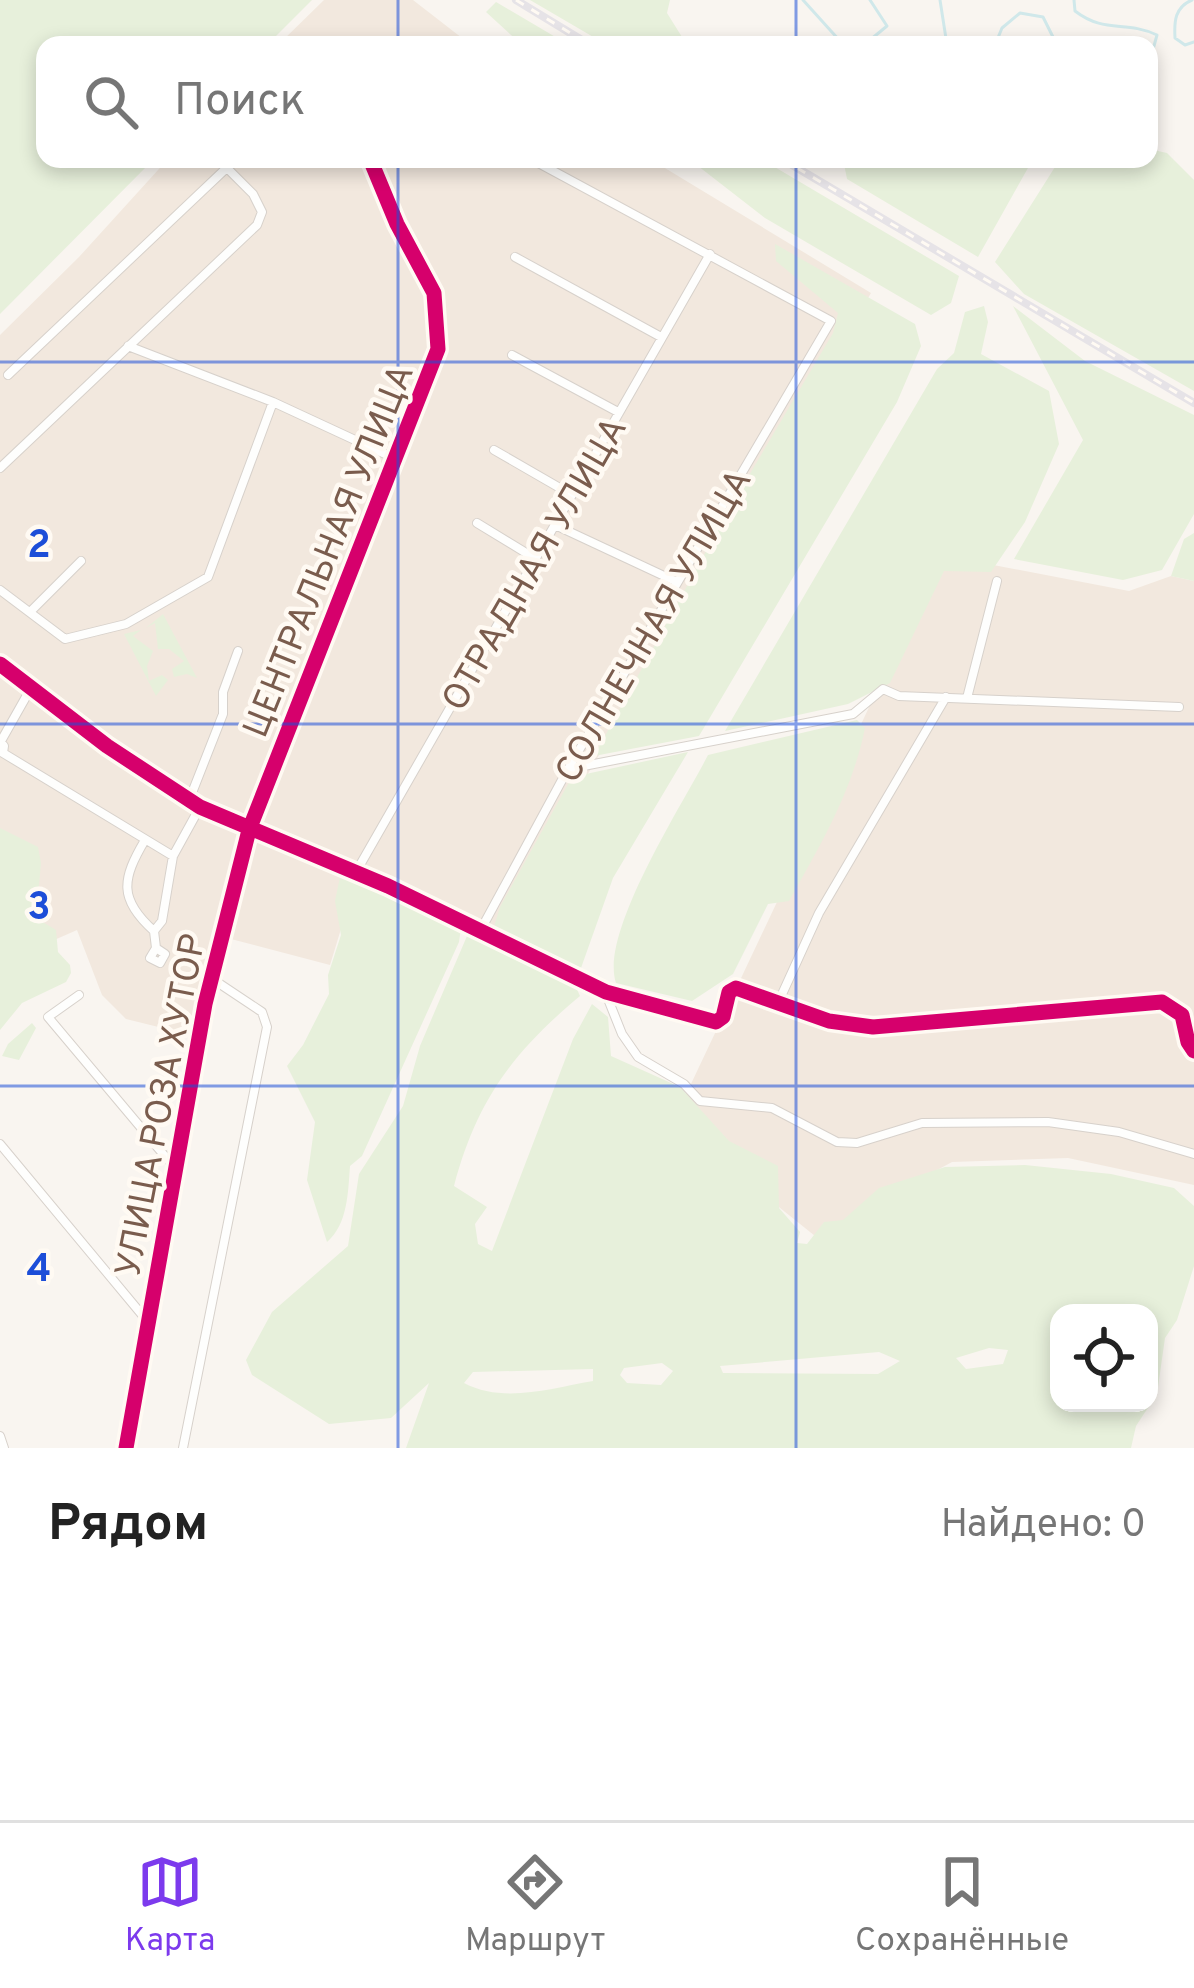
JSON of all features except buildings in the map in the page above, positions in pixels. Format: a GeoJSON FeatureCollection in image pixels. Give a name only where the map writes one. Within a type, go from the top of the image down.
{"type":"FeatureCollection","features":[{"type":"Feature","properties":{"kind":"street"},"geometry":{"type":"LineString","coordinates":[[0,468],[257,224],[262,212],[253,194],[227,168],[8,375]]}},
{"type":"Feature","properties":{"kind":"street","name":"ЦЕНТРАЛЬНАЯ УЛИЦА"},"geometry":{"type":"LineString","coordinates":[[249,830],[439,350],[434,293],[374,168]]}},
{"type":"Feature","properties":{"kind":"street"},"geometry":{"type":"LineString","coordinates":[[548,168],[710,254]]}},
{"type":"Feature","properties":{"kind":"street","name":"СОЛНЕЧНАЯ УЛИЦА"},"geometry":{"type":"LineString","coordinates":[[479,933],[568,769],[831,321],[710,254]]}},
{"type":"Feature","properties":{"kind":"street","name":"ОТРАДНАЯ УЛИЦА"},"geometry":{"type":"LineString","coordinates":[[356,872],[710,254]]}},
{"type":"Feature","properties":{"kind":"street"},"geometry":{"type":"LineString","coordinates":[[515,257],[661,337]]}},
{"type":"Feature","properties":{"kind":"street"},"geometry":{"type":"LineString","coordinates":[[128,346],[273,402],[396,458]]}},
{"type":"Feature","properties":{"kind":"street"},"geometry":{"type":"LineString","coordinates":[[512,356],[618,412]]}},
{"type":"Feature","properties":{"kind":"street"},"geometry":{"type":"LineString","coordinates":[[0,590],[65,639],[127,624],[208,577],[273,402]]}},
{"type":"Feature","properties":{"kind":"street"},"geometry":{"type":"LineString","coordinates":[[494,451],[572,495]]}},
{"type":"Feature","properties":{"kind":"street"},"geometry":{"type":"LineString","coordinates":[[477,523],[536,559]]}},
{"type":"Feature","properties":{"kind":"street"},"geometry":{"type":"LineString","coordinates":[[555,525],[677,582]]}},
{"type":"Feature","properties":{"kind":"street"},"geometry":{"type":"LineString","coordinates":[[30,611],[82,561]]}},
{"type":"Feature","properties":{"kind":"street"},"geometry":{"type":"LineString","coordinates":[[967,698],[997,581]]}},
{"type":"Feature","properties":{"kind":"street"},"geometry":{"type":"LineString","coordinates":[[190,798],[223,714],[223,692],[238,651]]}},
{"type":"Feature","properties":{"kind":"street"},"geometry":{"type":"LineString","coordinates":[[0,664],[107,746],[200,807],[356,872],[606,992],[716,1022],[729,992],[736,988],[830,1021],[873,1027],[1162,1002],[1182,1015],[1187,1042],[1194,1051]]}},
{"type":"Feature","properties":{"kind":"street"},"geometry":{"type":"LineString","coordinates":[[31,688],[0,741],[1,754],[173,856]]}},
{"type":"Feature","properties":{"kind":"street"},"geometry":{"type":"LineString","coordinates":[[568,769],[854,714],[884,688],[899,696],[1179,707]]}},
{"type":"Feature","properties":{"kind":"street"},"geometry":{"type":"LineString","coordinates":[[778,1003],[819,913],[946,697]]}},
{"type":"Feature","properties":{"kind":"street"},"geometry":{"type":"LineString","coordinates":[[154,931],[162,921],[173,856],[200,807]]}},
{"type":"Feature","properties":{"kind":"street","name":"УЛИЦА РОЗА ХУТОР"},"geometry":{"type":"LineString","coordinates":[[126,1448],[211,978],[249,830]]}},
{"type":"Feature","properties":{"kind":"street"},"geometry":{"type":"LineString","coordinates":[[145,840],[126,890],[135,911],[154,931],[156,948]]}},
{"type":"Feature","properties":{"kind":"street"},"geometry":{"type":"LineString","coordinates":[[182,1448],[267,1027],[262,1012],[211,978]]}},
{"type":"Feature","properties":{"kind":"street"},"geometry":{"type":"LineString","coordinates":[[606,992],[622,1034],[638,1057],[684,1084],[704,1102],[772,1108],[837,1142],[857,1143],[922,1123],[1048,1122],[1119,1132],[1194,1154]]}},
{"type":"Feature","properties":{"kind":"street"},"geometry":{"type":"LineString","coordinates":[[79,995],[48,1017],[175,1168]]}},
{"type":"Feature","properties":{"kind":"street"},"geometry":{"type":"LineString","coordinates":[[0,1144],[148,1322]]}},
{"type":"Feature","properties":{"kind":"street"},"geometry":{"type":"LineString","coordinates":[[0,1436],[4,1448]]}},
{"type":"Feature","properties":{"kind":"shaded area"},"geometry":{"type":"Polygon","coordinates":[[[324,0],[413,0],[459,36],[287,36],[324,0]]]}},
{"type":"Feature","properties":{"kind":"shaded area"},"geometry":{"type":"Polygon","coordinates":[[[160,168],[665,168],[871,293],[493,935],[358,873],[330,965],[227,938],[199,1037],[126,1019],[102,995],[77,930],[52,941],[27,912],[0,839],[0,335],[160,168]]]}},
{"type":"Feature","properties":{"kind":"shaded area"},"geometry":{"type":"Polygon","coordinates":[[[941,555],[1129,591],[1171,576],[1194,581],[1194,1185],[1068,1158],[952,1162],[815,1236],[673,1122],[941,555]]]}},
{"type":"Feature","properties":{"kind":"green space"},"geometry":{"type":"Polygon","coordinates":[[[0,0],[312,0],[276,36],[36,36],[36,168],[145,168],[0,314],[0,0]]]}},
{"type":"Feature","properties":{"kind":"green space"},"geometry":{"type":"Polygon","coordinates":[[[530,0],[670,0],[667,13],[681,36],[592,36],[530,0]]]}},
{"type":"Feature","properties":{"kind":"green space"},"geometry":{"type":"Polygon","coordinates":[[[496,2],[554,36],[512,36],[486,12],[496,2]]]}},
{"type":"Feature","properties":{"kind":"green space"},"geometry":{"type":"Polygon","coordinates":[[[1158,151],[1167,153],[1194,180],[1194,391],[1024,294],[995,262],[1054,168],[1158,168],[1158,151]]]}},
{"type":"Feature","properties":{"kind":"green space"},"geometry":{"type":"Polygon","coordinates":[[[701,168],[776,168],[959,276],[951,303],[931,315],[765,218],[701,168]]]}},
{"type":"Feature","properties":{"kind":"green space"},"geometry":{"type":"Polygon","coordinates":[[[845,168],[1028,168],[978,257],[847,179],[845,168]]]}},
{"type":"Feature","properties":{"kind":"green space"},"geometry":{"type":"Polygon","coordinates":[[[775,244],[915,324],[921,346],[897,402],[699,736],[594,756],[728,511],[833,333],[838,313],[776,261],[775,244]]]}},
{"type":"Feature","properties":{"kind":"green space"},"geometry":{"type":"Polygon","coordinates":[[[984,306],[988,322],[981,354],[1049,391],[1059,444],[1025,522],[991,572],[944,571],[890,683],[848,704],[725,731],[937,369],[954,353],[965,312],[984,306]]]}},
{"type":"Feature","properties":{"kind":"green space"},"geometry":{"type":"Polygon","coordinates":[[[1013,306],[1085,361],[1194,415],[1194,514],[1162,570],[1123,580],[1014,559],[1083,440],[1013,306]]]}},
{"type":"Feature","properties":{"kind":"green space"},"geometry":{"type":"Polygon","coordinates":[[[1194,533],[1194,581],[1171,576],[1184,539],[1194,533]]]}},
{"type":"Feature","properties":{"kind":"green space"},"geometry":{"type":"Polygon","coordinates":[[[163,614],[197,678],[174,677],[172,669],[184,661],[169,649],[158,649],[155,623],[146,628],[163,614]]]}},
{"type":"Feature","properties":{"kind":"green space"},"geometry":{"type":"Polygon","coordinates":[[[141,630],[133,636],[153,651],[147,666],[149,681],[162,675],[168,680],[156,696],[124,634],[141,630]]]}},
{"type":"Feature","properties":{"kind":"green space"},"geometry":{"type":"Polygon","coordinates":[[[857,720],[865,728],[834,817],[789,901],[768,904],[733,974],[692,1001],[616,983],[614,961],[631,902],[708,755],[857,720]]]}},
{"type":"Feature","properties":{"kind":"green space"},"geometry":{"type":"Polygon","coordinates":[[[688,752],[613,878],[581,968],[493,930],[500,907],[572,777],[688,752]]]}},
{"type":"Feature","properties":{"kind":"green space"},"geometry":{"type":"Polygon","coordinates":[[[0,828],[38,847],[36,918],[56,930],[58,952],[71,973],[66,982],[22,1003],[0,1030],[0,828]]]}},
{"type":"Feature","properties":{"kind":"green space"},"geometry":{"type":"Polygon","coordinates":[[[340,877],[463,914],[459,942],[362,1156],[350,1166],[343,1217],[327,1242],[307,1180],[315,1122],[287,1066],[329,994],[328,975],[341,935],[335,901],[340,877]]]}},
{"type":"Feature","properties":{"kind":"green space"},"geometry":{"type":"Polygon","coordinates":[[[467,936],[535,969],[564,977],[580,996],[535,1037],[500,1080],[463,1155],[454,1186],[487,1207],[475,1224],[478,1244],[492,1251],[573,1039],[592,1004],[608,1017],[611,1056],[680,1087],[729,1141],[778,1166],[779,1208],[800,1232],[797,1243],[807,1244],[824,1222],[843,1220],[879,1188],[945,1167],[1025,1165],[1111,1174],[1174,1188],[1194,1206],[1194,1266],[1177,1320],[1165,1338],[1158,1387],[1158,1304],[1050,1304],[1050,1412],[1145,1412],[1131,1448],[406,1448],[429,1383],[391,1418],[329,1424],[252,1375],[246,1360],[272,1312],[348,1246],[359,1174],[403,1106],[420,1046],[467,936]],[[989,1348],[956,1358],[966,1369],[1003,1364],[1008,1350],[989,1348]],[[879,1352],[720,1366],[723,1373],[878,1374],[900,1361],[879,1352]],[[662,1363],[624,1368],[620,1375],[627,1383],[661,1385],[673,1371],[662,1363]],[[593,1369],[473,1372],[464,1383],[495,1393],[593,1381],[593,1369]]]}},
{"type":"Feature","properties":{"kind":"green space"},"geometry":{"type":"Polygon","coordinates":[[[32,1023],[36,1028],[19,1060],[2,1056],[8,1044],[32,1023]]]}},
{"type":"Feature","properties":{"kind":"waterway"},"geometry":{"type":"LineString","coordinates":[[803,0],[835,36]]}},
{"type":"Feature","properties":{"kind":"waterway"},"geometry":{"type":"LineString","coordinates":[[870,0],[887,26],[875,36]]}},
{"type":"Feature","properties":{"kind":"waterway"},"geometry":{"type":"LineString","coordinates":[[940,0],[946,36]]}},
{"type":"Feature","properties":{"kind":"waterway"},"geometry":{"type":"LineString","coordinates":[[1074,0],[1075,11],[1086,18],[1157,36]]}},
{"type":"Feature","properties":{"kind":"waterway"},"geometry":{"type":"LineString","coordinates":[[1192,0],[1177,15],[1175,38],[1185,45],[1194,42]]}},
{"type":"Feature","properties":{"kind":"waterway"},"geometry":{"type":"LineString","coordinates":[[999,36],[1020,13],[1043,17],[1052,36]]}},
{"type":"Feature","properties":{"kind":"railway"},"geometry":{"type":"LineString","coordinates":[[516,0],[575,36]]}},
{"type":"Feature","properties":{"kind":"railway"},"geometry":{"type":"LineString","coordinates":[[797,168],[1194,403]]}},
{"type":"Feature","properties":{"kind":"cycle path"},"geometry":{"type":"LineString","coordinates":[[126,1448],[205,1004],[249,830],[438,349],[434,293],[374,168]]}},
{"type":"Feature","properties":{"kind":"cycle path"},"geometry":{"type":"LineString","coordinates":[[0,664],[107,746],[200,807],[388,886],[606,992],[716,1022],[723,1017],[729,992],[736,988],[829,1021],[873,1027],[1162,1002],[1182,1015],[1194,1051]]}}]}
